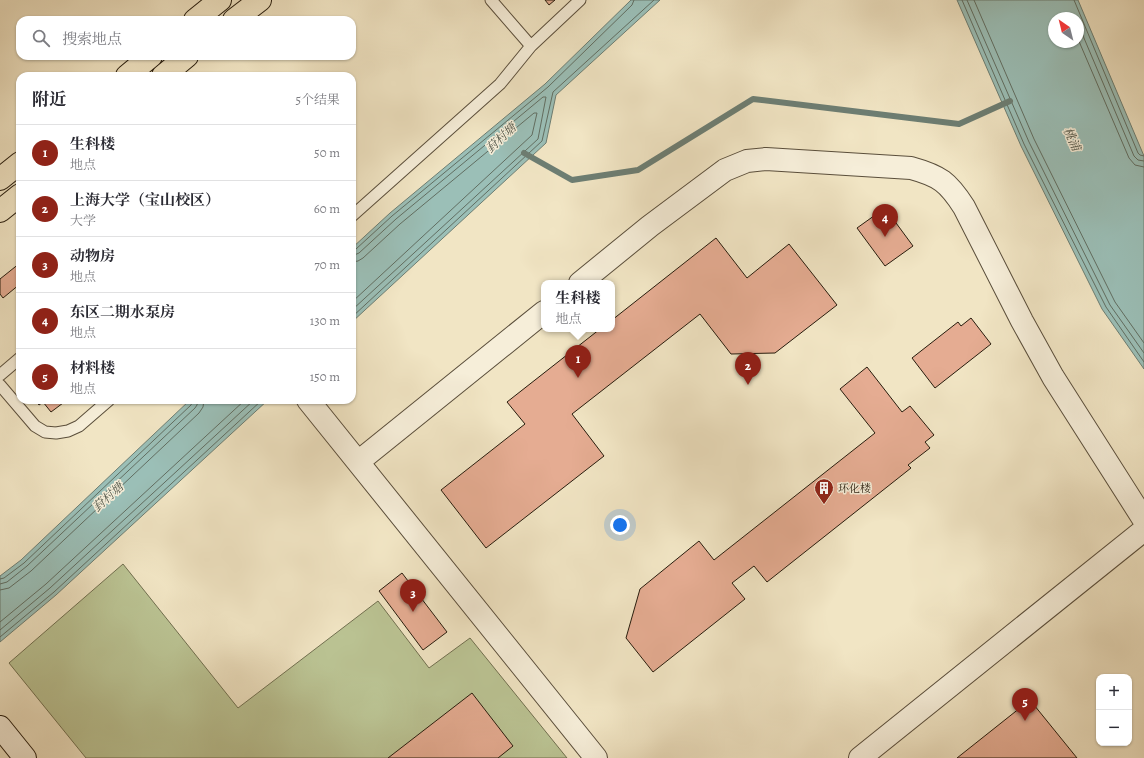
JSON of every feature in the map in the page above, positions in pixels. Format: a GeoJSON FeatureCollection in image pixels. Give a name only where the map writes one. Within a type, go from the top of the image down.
{"type":"FeatureCollection","features":[{"type":"Feature","properties":{"kind":"main road"},"geometry":{"type":"LineString","coordinates":[[200,16],[220,0]]}},
{"type":"Feature","properties":{"kind":"main road"},"geometry":{"type":"LineString","coordinates":[[239,16],[260,0]]}},
{"type":"Feature","properties":{"kind":"main road"},"geometry":{"type":"LineString","coordinates":[[131,72],[146,60]]}},
{"type":"Feature","properties":{"kind":"main road"},"geometry":{"type":"LineString","coordinates":[[168,72],[182,60]]}},
{"type":"Feature","properties":{"kind":"main road"},"geometry":{"type":"LineString","coordinates":[[0,179],[16,166]]}},
{"type":"Feature","properties":{"kind":"main road"},"geometry":{"type":"LineString","coordinates":[[0,211],[16,198]]}},
{"type":"Feature","properties":{"kind":"street"},"geometry":{"type":"LineString","coordinates":[[584,280],[650,226],[726,170],[747,161],[766,159],[896,167],[911,168],[929,173],[944,181],[955,193],[964,207],[1022,321],[1053,376],[1144,520]]}},
{"type":"Feature","properties":{"kind":"street"},"geometry":{"type":"LineString","coordinates":[[358,462],[541,314]]}},
{"type":"Feature","properties":{"kind":"street"},"geometry":{"type":"LineString","coordinates":[[311,404],[596,758]]}},
{"type":"Feature","properties":{"kind":"street"},"geometry":{"type":"LineString","coordinates":[[860,758],[1144,530]]}},
{"type":"Feature","properties":{"kind":"street"},"geometry":{"type":"LineString","coordinates":[[0,727],[25,758]]}},
{"type":"Feature","properties":{"kind":"lane"},"geometry":{"type":"LineString","coordinates":[[491,0],[531,46]]}},
{"type":"Feature","properties":{"kind":"lane"},"geometry":{"type":"LineString","coordinates":[[356,212],[500,84],[531,46],[580,0]]}},
{"type":"Feature","properties":{"kind":"lane"},"geometry":{"type":"LineString","coordinates":[[0,375],[16,361]]}},
{"type":"Feature","properties":{"kind":"lane"},"geometry":{"type":"LineString","coordinates":[[0,385],[16,404]]}},
{"type":"Feature","properties":{"kind":"lane"},"geometry":{"type":"LineString","coordinates":[[16,404],[35,426],[45,432],[56,434],[79,426],[104,404]]}},
{"type":"Feature","properties":{"kind":"green space"},"geometry":{"type":"Polygon","coordinates":[[[123,564],[238,708],[378,601],[429,668],[470,638],[567,758],[86,758],[9,663],[123,564]]]}},
{"type":"Feature","properties":{"kind":"water","name":"葑村塘"},"geometry":{"type":"Polygon","coordinates":[[[631,0],[660,0],[556,95],[546,143],[356,318],[356,244],[390,213],[545,84],[631,0]]]}},
{"type":"Feature","properties":{"kind":"water","name":"桃浦"},"geometry":{"type":"Polygon","coordinates":[[[957,0],[1078,0],[1083,12],[1048,12],[1048,48],[1084,48],[1084,14],[1144,156],[1144,369],[1102,309],[1021,146],[957,0]]]}},
{"type":"Feature","properties":{"kind":"water","name":"葑村塘"},"geometry":{"type":"Polygon","coordinates":[[[186,404],[264,404],[56,595],[0,642],[0,576],[21,560],[186,404]]]}},
{"type":"Feature","properties":{"kind":"building"},"geometry":{"type":"Polygon","coordinates":[[[545,0],[555,0],[549,5],[545,0]]]}},
{"type":"Feature","properties":{"kind":"building"},"geometry":{"type":"Polygon","coordinates":[[[885,208],[913,246],[885,266],[857,228],[885,208]]]}},
{"type":"Feature","properties":{"kind":"building"},"geometry":{"type":"Polygon","coordinates":[[[716,238],[747,278],[789,244],[837,305],[775,353],[731,354],[700,314],[572,414],[604,456],[486,548],[441,490],[525,424],[507,402],[596,332],[615,332],[615,318],[716,238]]]}},
{"type":"Feature","properties":{"kind":"building"},"geometry":{"type":"Polygon","coordinates":[[[16,266],[16,287],[3,298],[0,294],[0,279],[16,266]]]}},
{"type":"Feature","properties":{"kind":"building"},"geometry":{"type":"Polygon","coordinates":[[[971,318],[991,344],[935,388],[912,358],[958,322],[961,326],[971,318]]]}},
{"type":"Feature","properties":{"kind":"building","name":"环化楼"},"geometry":{"type":"Polygon","coordinates":[[[867,367],[902,412],[910,406],[934,435],[925,442],[930,448],[908,465],[911,468],[767,582],[754,566],[732,583],[745,599],[653,672],[626,638],[640,589],[699,541],[714,560],[875,433],[840,389],[867,367]]]}},
{"type":"Feature","properties":{"kind":"building"},"geometry":{"type":"Polygon","coordinates":[[[45,404],[62,404],[51,412],[45,404]]]}},
{"type":"Feature","properties":{"kind":"building"},"geometry":{"type":"Polygon","coordinates":[[[402,573],[447,632],[423,650],[379,591],[402,573]]]}},
{"type":"Feature","properties":{"kind":"building"},"geometry":{"type":"Polygon","coordinates":[[[472,693],[513,746],[498,758],[388,758],[472,693]]]}},
{"type":"Feature","properties":{"kind":"building"},"geometry":{"type":"Polygon","coordinates":[[[1030,700],[1077,758],[957,758],[1030,700]]]}},
{"type":"Feature","properties":{"kind":"waterway"},"geometry":{"type":"LineString","coordinates":[[524,153],[572,180],[638,170],[753,99],[959,124],[1010,101]]}},
{"type":"Feature","properties":{"kind":"place","name":"东区二期水泵房"},"geometry":{"type":"Point","coordinates":[885,237]}},
{"type":"Feature","properties":{"kind":"place","name":"生科楼"},"geometry":{"type":"Point","coordinates":[578,378]}},
{"type":"Feature","properties":{"kind":"place","name":"上海大学（宝山校区）"},"geometry":{"type":"Point","coordinates":[748,385]}},
{"type":"Feature","properties":{"kind":"place","name":"环化楼"},"geometry":{"type":"Point","coordinates":[824,505]}},
{"type":"Feature","properties":{"kind":"place","name":"动物房"},"geometry":{"type":"Point","coordinates":[413,612]}},
{"type":"Feature","properties":{"kind":"place","name":"材料楼"},"geometry":{"type":"Point","coordinates":[1025,721]}}]}
